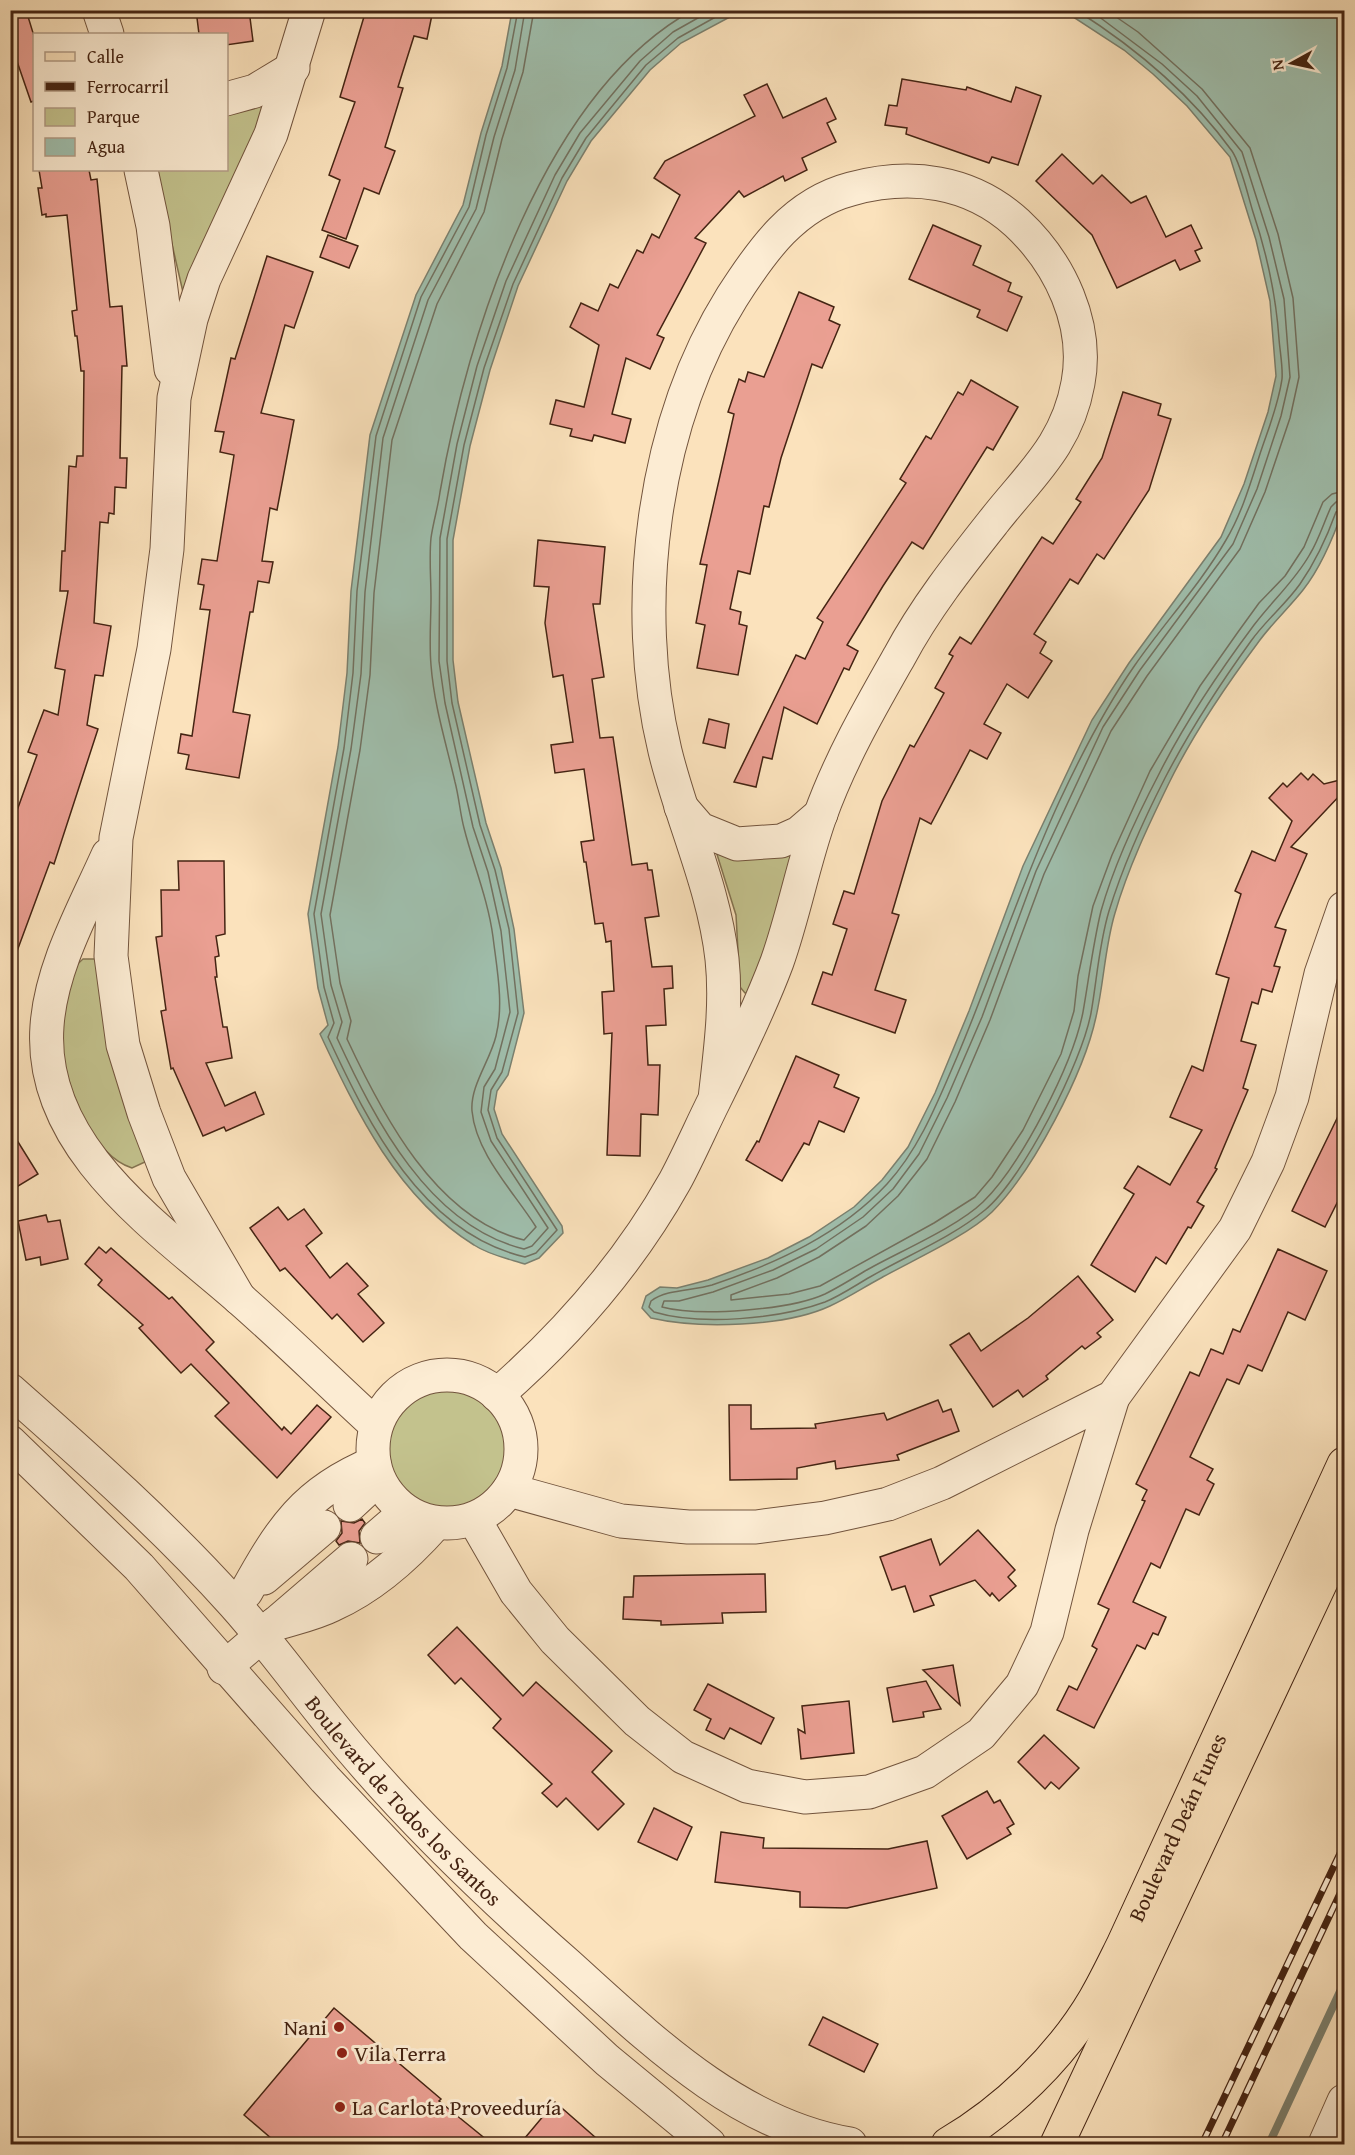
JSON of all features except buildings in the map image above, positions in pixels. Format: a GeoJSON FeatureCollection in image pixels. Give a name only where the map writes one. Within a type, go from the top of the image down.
{"type":"FeatureCollection","features":[{"type":"Feature","properties":{"kind":"main road","name":"Boulevard Deán Funes"},"geometry":{"type":"LineString","coordinates":[[948,2145],[1002,2107],[1065,2040],[1095,2000],[1123,1945],[1344,1464]]}},
{"type":"Feature","properties":{"kind":"main road","name":"Boulevard Deán Funes"},"geometry":{"type":"LineString","coordinates":[[1057,2145],[1344,1533]]}},
{"type":"Feature","properties":{"kind":"street"},"geometry":{"type":"LineString","coordinates":[[99,10],[107,33]]}},
{"type":"Feature","properties":{"kind":"street"},"geometry":{"type":"LineString","coordinates":[[239,1298],[170,1178],[144,1113],[123,1045],[111,956],[116,838],[154,649],[167,549],[174,398],[191,319],[204,279],[271,134],[309,10]]}},
{"type":"Feature","properties":{"kind":"street"},"geometry":{"type":"LineString","coordinates":[[228,98],[255,91],[293,68]]}},
{"type":"Feature","properties":{"kind":"street"},"geometry":{"type":"LineString","coordinates":[[141,171],[154,238],[174,398]]}},
{"type":"Feature","properties":{"kind":"street"},"geometry":{"type":"LineString","coordinates":[[497,1395],[540,1358],[617,1271],[674,1182],[747,1038],[779,956],[821,814],[856,734],[910,636],[967,555],[1018,490],[1048,458],[1067,422],[1079,378],[1078,327],[1066,288],[1041,249],[1013,219],[971,194],[926,180],[881,181],[838,192],[794,218],[761,250],[721,315],[687,387],[660,491],[648,583],[652,676],[664,748],[712,904],[722,960],[724,1019],[715,1099]]}},
{"type":"Feature","properties":{"kind":"street"},"geometry":{"type":"LineString","coordinates":[[680,806],[700,829],[737,844],[781,841],[799,833],[821,814]]}},
{"type":"Feature","properties":{"kind":"street"},"geometry":{"type":"LineString","coordinates":[[116,838],[65,951],[46,1026],[50,1072],[65,1117],[86,1154],[127,1199],[239,1298],[376,1425]]}},
{"type":"Feature","properties":{"kind":"street"},"geometry":{"type":"LineString","coordinates":[[474,1519],[516,1592],[555,1640],[637,1721],[683,1757],[747,1786],[805,1797],[869,1792],[925,1772],[981,1734],[1022,1684],[1047,1632],[1072,1530],[1113,1397],[1235,1229],[1268,1162],[1292,1097],[1321,974],[1344,908]]}},
{"type":"Feature","properties":{"kind":"street"},"geometry":{"type":"LineString","coordinates":[[65,951],[111,956]]}},
{"type":"Feature","properties":{"kind":"street"},"geometry":{"type":"LineString","coordinates":[[127,1199],[170,1178]]}},
{"type":"Feature","properties":{"kind":"street"},"geometry":{"type":"LineString","coordinates":[[453,1375],[477,1381],[497,1395],[511,1411],[520,1441],[518,1471],[509,1490],[494,1507],[474,1519],[455,1523],[421,1517],[390,1498],[376,1471],[373,1444],[376,1425],[388,1403],[406,1386],[429,1377],[453,1375]]}},
{"type":"Feature","properties":{"kind":"street","name":"Boulevard de Todos los Santos"},"geometry":{"type":"LineString","coordinates":[[10,1390],[240,1598],[268,1630],[353,1751],[430,1835],[508,1912],[658,2045],[710,2084],[767,2117],[806,2133],[850,2145]]}},
{"type":"Feature","properties":{"kind":"street"},"geometry":{"type":"LineString","coordinates":[[509,1490],[621,1521],[666,1525],[756,1527],[825,1518],[888,1504],[942,1483],[1113,1397]]}},
{"type":"Feature","properties":{"kind":"street","name":"Boulevard de Todos los Santos"},"geometry":{"type":"LineString","coordinates":[[10,1442],[140,1567],[224,1668],[397,1859],[473,1936],[608,2060],[709,2145]]}},
{"type":"Feature","properties":{"kind":"street"},"geometry":{"type":"LineString","coordinates":[[240,1598],[287,1524],[317,1494],[354,1472],[376,1471]]}},
{"type":"Feature","properties":{"kind":"street"},"geometry":{"type":"LineString","coordinates":[[350,1505],[376,1471]]}},
{"type":"Feature","properties":{"kind":"street"},"geometry":{"type":"LineString","coordinates":[[376,1537],[421,1517]]}},
{"type":"Feature","properties":{"kind":"street"},"geometry":{"type":"LineString","coordinates":[[268,1630],[330,1607],[363,1589],[418,1544],[421,1517]]}},
{"type":"Feature","properties":{"kind":"street"},"geometry":{"type":"LineString","coordinates":[[197,1635],[324,1527]]}},
{"type":"Feature","properties":{"kind":"street"},"geometry":{"type":"LineString","coordinates":[[297,1550],[324,1582]]}},
{"type":"Feature","properties":{"kind":"street"},"geometry":{"type":"LineString","coordinates":[[224,1668],[351,1559]]}},
{"type":"Feature","properties":{"kind":"street"},"geometry":{"type":"LineString","coordinates":[[1325,2145],[1343,2106]]}},
{"type":"Feature","properties":{"kind":"green space"},"geometry":{"type":"Polygon","coordinates":[[[265,96],[274,107],[185,301],[155,171],[228,171],[228,107],[265,96]]]}},
{"type":"Feature","properties":{"kind":"green space"},"geometry":{"type":"Polygon","coordinates":[[[715,848],[798,849],[753,992],[745,993],[740,987],[736,915],[715,848]]]}},
{"type":"Feature","properties":{"kind":"green space"},"geometry":{"type":"Polygon","coordinates":[[[83,959],[97,959],[147,1161],[132,1168],[117,1160],[92,1133],[82,1115],[68,1076],[62,1041],[67,995],[71,975],[83,959]]]}},
{"type":"Feature","properties":{"kind":"green space"},"geometry":{"type":"Polygon","coordinates":[[[448,1390],[481,1400],[497,1416],[507,1449],[497,1482],[481,1498],[448,1508],[415,1498],[399,1482],[389,1449],[399,1416],[415,1400],[448,1390]]]}},
{"type":"Feature","properties":{"kind":"water"},"geometry":{"type":"Polygon","coordinates":[[[512,11],[741,11],[681,43],[650,70],[591,141],[567,181],[518,286],[490,370],[470,446],[453,540],[453,660],[458,702],[486,823],[501,868],[514,929],[524,1013],[508,1075],[497,1091],[494,1109],[502,1134],[562,1226],[563,1233],[539,1258],[525,1264],[480,1248],[447,1226],[423,1203],[382,1152],[349,1094],[320,1034],[328,1025],[318,988],[308,914],[338,747],[347,673],[351,591],[370,435],[416,295],[463,205],[481,133],[502,66],[512,11]]]}},
{"type":"Feature","properties":{"kind":"water"},"geometry":{"type":"Polygon","coordinates":[[[1064,11],[1344,11],[1344,507],[1332,540],[1316,571],[1303,590],[1262,637],[1233,677],[1199,729],[1169,783],[1139,846],[1120,896],[1109,938],[1101,991],[1090,1040],[1055,1120],[1040,1147],[1008,1194],[992,1212],[969,1230],[843,1300],[811,1313],[766,1322],[717,1325],[671,1322],[651,1318],[642,1308],[646,1296],[660,1287],[677,1288],[708,1280],[768,1258],[809,1237],[854,1207],[882,1180],[908,1147],[935,1093],[969,1011],[1023,866],[1092,720],[1129,663],[1221,537],[1244,484],[1268,412],[1276,376],[1270,301],[1256,240],[1230,157],[1187,106],[1153,74],[1124,50],[1064,11]]]}},
{"type":"Feature","properties":{"kind":"waterway"},"geometry":{"type":"LineString","coordinates":[[1269,2144],[1344,1983]]}},
{"type":"Feature","properties":{"kind":"railway"},"geometry":{"type":"LineString","coordinates":[[1202,2144],[1344,1845]]}},
{"type":"Feature","properties":{"kind":"railway"},"geometry":{"type":"LineString","coordinates":[[1222,2144],[1344,1885]]}},
{"type":"Feature","properties":{"kind":"place","name":"Nani"},"geometry":{"type":"Point","coordinates":[339,2027]}},
{"type":"Feature","properties":{"kind":"place","name":"Vila Terra"},"geometry":{"type":"Point","coordinates":[342,2053]}},
{"type":"Feature","properties":{"kind":"place","name":"La Carlota Proveeduría"},"geometry":{"type":"Point","coordinates":[340,2107]}}]}
